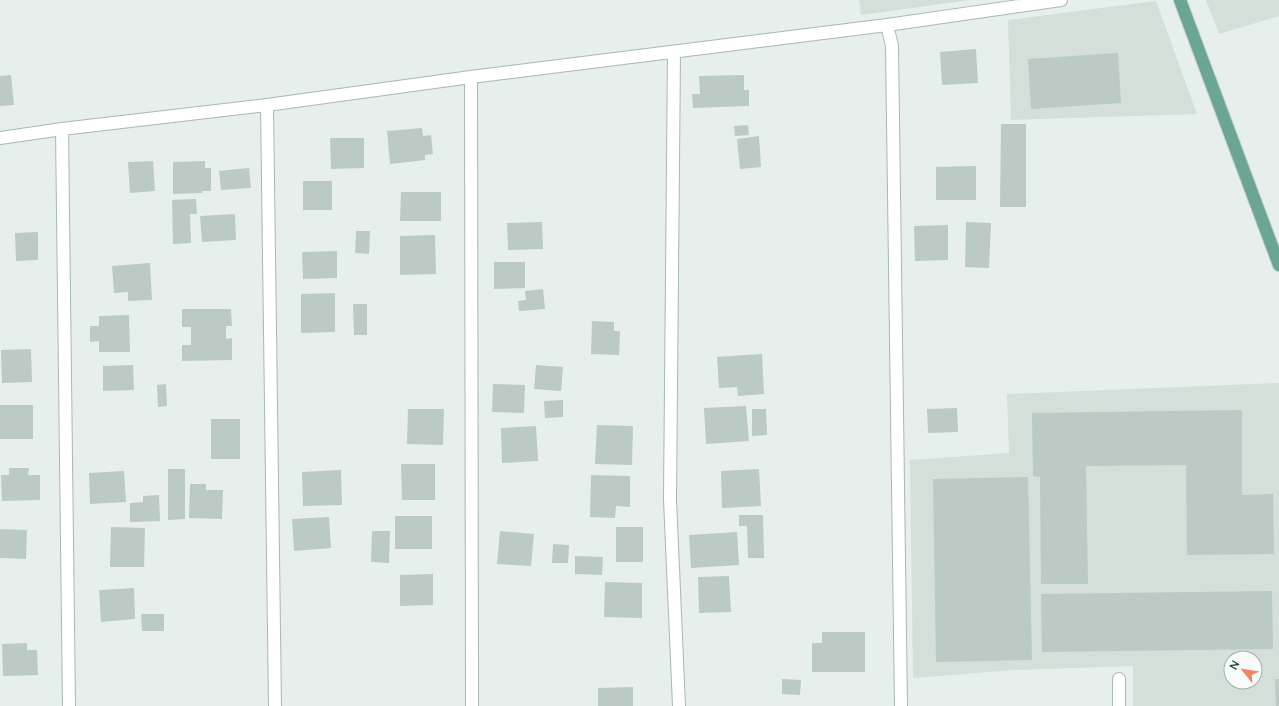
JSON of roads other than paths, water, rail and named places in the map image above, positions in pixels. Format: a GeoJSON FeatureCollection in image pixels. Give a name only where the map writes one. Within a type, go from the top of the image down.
{"type":"FeatureCollection","features":[{"type":"Feature","properties":{"kind":"main road"},"geometry":{"type":"LineString","coordinates":[[1180,0],[1279,265]]}},
{"type":"Feature","properties":{"kind":"street"},"geometry":{"type":"LineString","coordinates":[[0,138],[887,25],[1061,0]]}},
{"type":"Feature","properties":{"kind":"street"},"geometry":{"type":"LineString","coordinates":[[887,25],[892,46],[901,706]]}},
{"type":"Feature","properties":{"kind":"street"},"geometry":{"type":"LineString","coordinates":[[674,52],[670,499],[679,706]]}},
{"type":"Feature","properties":{"kind":"street"},"geometry":{"type":"LineString","coordinates":[[471,77],[472,706]]}},
{"type":"Feature","properties":{"kind":"street"},"geometry":{"type":"LineString","coordinates":[[267,105],[275,706]]}},
{"type":"Feature","properties":{"kind":"street"},"geometry":{"type":"LineString","coordinates":[[62,130],[69,706]]}},
{"type":"Feature","properties":{"kind":"street"},"geometry":{"type":"LineString","coordinates":[[1119,679],[1119,706]]}}]}
